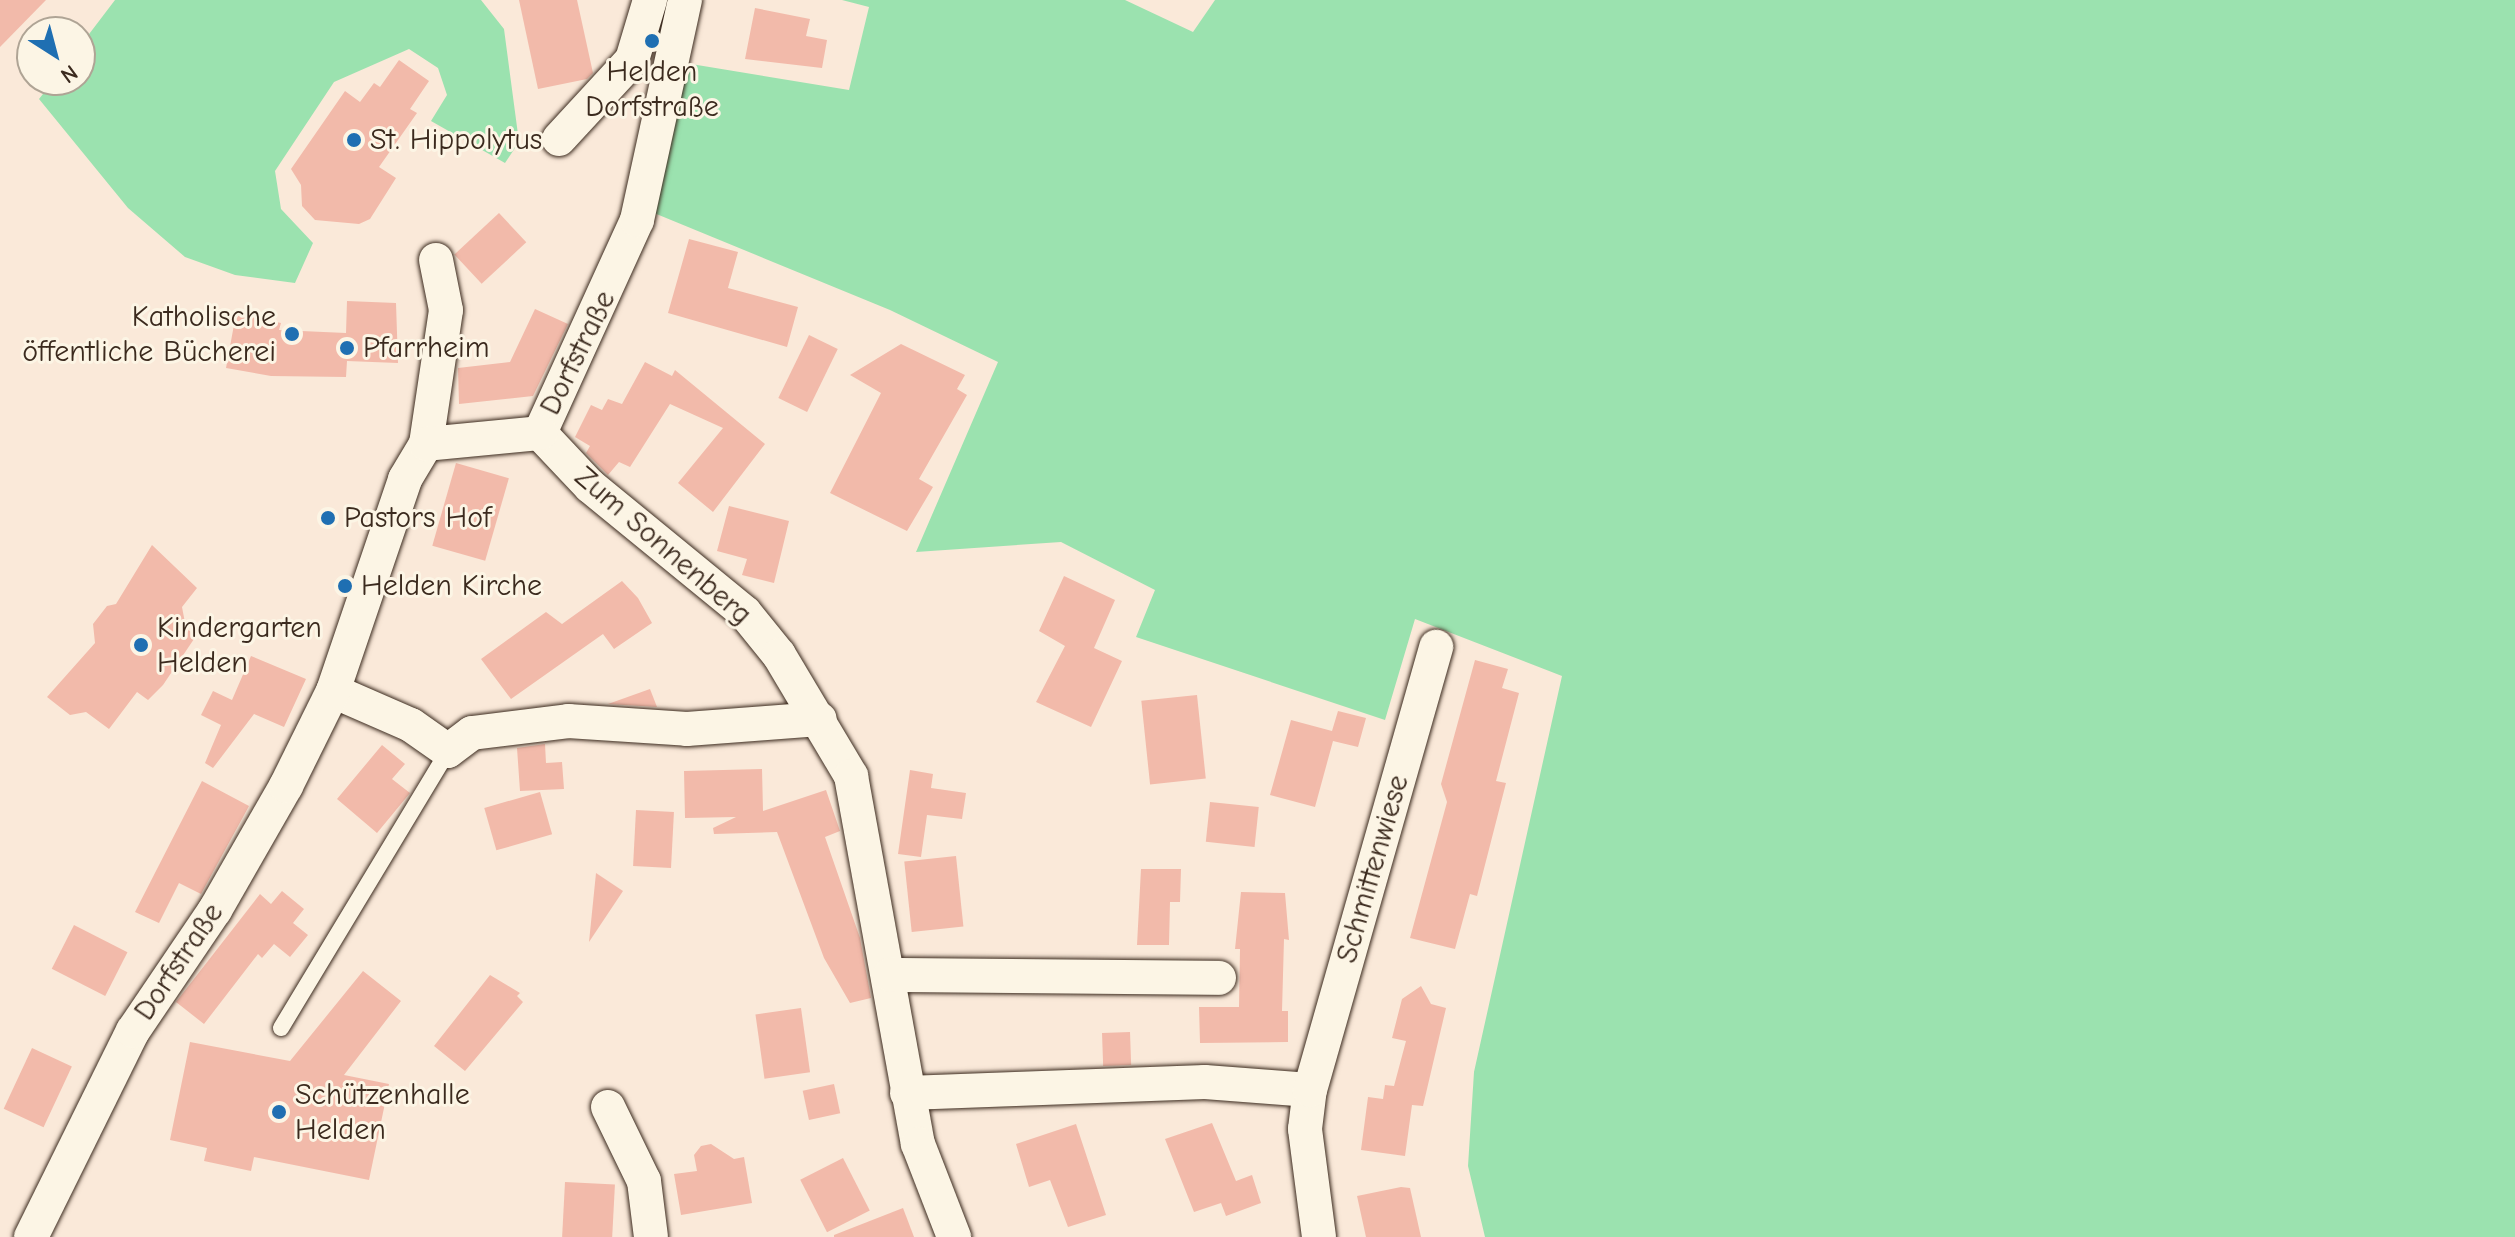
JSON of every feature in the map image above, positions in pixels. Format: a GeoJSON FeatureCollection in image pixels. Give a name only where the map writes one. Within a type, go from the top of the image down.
{"type":"FeatureCollection","features":[{"type":"Feature","properties":{"kind":"street"},"geometry":{"type":"LineString","coordinates":[[559,139],[632,60],[650,0]]}},
{"type":"Feature","properties":{"kind":"street","name":"Dorfstraße"},"geometry":{"type":"LineString","coordinates":[[31,1237],[133,1031],[215,910],[333,691],[405,479],[426,444],[540,433],[637,220],[685,0]]}},
{"type":"Feature","properties":{"kind":"street"},"geometry":{"type":"LineString","coordinates":[[426,444],[446,310],[436,260]]}},
{"type":"Feature","properties":{"kind":"street","name":"Zum Sonnenberg"},"geometry":{"type":"LineString","coordinates":[[540,433],[590,486],[745,613],[820,719],[851,776],[890,975],[907,1093],[918,1144],[954,1237]]}},
{"type":"Feature","properties":{"kind":"street","name":"Schmittenwiese"},"geometry":{"type":"LineString","coordinates":[[1319,1237],[1305,1129],[1310,1090],[1436,647]]}},
{"type":"Feature","properties":{"kind":"street"},"geometry":{"type":"LineString","coordinates":[[333,691],[411,725],[448,751],[472,733],[568,721],[714,729],[820,719]]}},
{"type":"Feature","properties":{"kind":"street"},"geometry":{"type":"LineString","coordinates":[[890,975],[1219,978]]}},
{"type":"Feature","properties":{"kind":"street"},"geometry":{"type":"LineString","coordinates":[[907,1093],[1205,1082],[1310,1090]]}},
{"type":"Feature","properties":{"kind":"street"},"geometry":{"type":"LineString","coordinates":[[608,1107],[644,1181],[651,1237]]}},
{"type":"Feature","properties":{"kind":"lane"},"geometry":{"type":"LineString","coordinates":[[281,1028],[448,751]]}},
{"type":"Feature","properties":{"kind":"green space"},"geometry":{"type":"Polygon","coordinates":[[[115,0],[481,0],[504,29],[519,142],[505,163],[431,121],[447,95],[438,68],[409,49],[334,82],[275,171],[281,209],[313,243],[295,283],[235,275],[185,257],[128,208],[39,99],[41,96],[96,96],[96,25],[115,0]]]}},
{"type":"Feature","properties":{"kind":"green space"},"geometry":{"type":"Polygon","coordinates":[[[842,0],[1125,0],[1193,32],[1215,0],[2515,0],[2515,1237],[1485,1237],[1468,1166],[1474,1072],[1562,676],[1415,619],[1385,720],[1136,637],[1155,590],[1061,542],[916,552],[998,362],[890,310],[654,213],[685,63],[849,90],[869,7],[842,0]]]}},
{"type":"Feature","properties":{"kind":"building"},"geometry":{"type":"Polygon","coordinates":[[[0,0],[46,0],[30,16],[16,16],[16,31],[0,47],[0,0]]]}},
{"type":"Feature","properties":{"kind":"building"},"geometry":{"type":"Polygon","coordinates":[[[519,0],[577,0],[593,73],[587,79],[538,89],[519,0]]]}},
{"type":"Feature","properties":{"kind":"building"},"geometry":{"type":"Polygon","coordinates":[[[755,8],[810,19],[806,36],[827,40],[822,68],[745,59],[755,8]]]}},
{"type":"Feature","properties":{"kind":"building","name":"St. Hippolytus"},"geometry":{"type":"Polygon","coordinates":[[[399,60],[429,81],[410,109],[417,113],[379,167],[396,178],[370,219],[359,224],[315,220],[302,206],[301,185],[291,169],[345,91],[360,102],[374,83],[380,87],[399,60]]]}},
{"type":"Feature","properties":{"kind":"building"},"geometry":{"type":"Polygon","coordinates":[[[499,213],[526,242],[482,284],[454,255],[499,213]]]}},
{"type":"Feature","properties":{"kind":"building"},"geometry":{"type":"Polygon","coordinates":[[[689,239],[738,252],[728,288],[798,307],[787,347],[668,313],[689,239]]]}},
{"type":"Feature","properties":{"kind":"building"},"geometry":{"type":"Polygon","coordinates":[[[347,301],[396,303],[398,363],[347,361],[346,377],[271,376],[226,368],[236,314],[281,323],[279,330],[346,333],[347,301]]]}},
{"type":"Feature","properties":{"kind":"building"},"geometry":{"type":"Polygon","coordinates":[[[535,309],[568,324],[533,396],[459,404],[458,368],[510,362],[535,309]]]}},
{"type":"Feature","properties":{"kind":"building"},"geometry":{"type":"Polygon","coordinates":[[[809,335],[838,349],[807,412],[778,398],[809,335]]]}},
{"type":"Feature","properties":{"kind":"building"},"geometry":{"type":"Polygon","coordinates":[[[901,344],[965,375],[957,389],[967,395],[919,479],[933,487],[907,531],[830,493],[881,393],[850,375],[901,344]]]}},
{"type":"Feature","properties":{"kind":"building"},"geometry":{"type":"Polygon","coordinates":[[[645,362],[672,376],[675,370],[765,444],[713,512],[678,483],[723,428],[670,404],[630,467],[619,462],[608,475],[586,453],[590,446],[575,437],[591,405],[602,410],[608,399],[622,404],[645,362]]]}},
{"type":"Feature","properties":{"kind":"building"},"geometry":{"type":"Polygon","coordinates":[[[456,463],[509,478],[485,561],[432,546],[456,463]]]}},
{"type":"Feature","properties":{"kind":"building"},"geometry":{"type":"Polygon","coordinates":[[[729,506],[789,521],[774,583],[742,575],[747,559],[717,551],[729,506]]]}},
{"type":"Feature","properties":{"kind":"building","name":"Kindergarten Helden"},"geometry":{"type":"Polygon","coordinates":[[[152,545],[197,588],[182,607],[186,628],[196,636],[163,685],[148,700],[137,692],[109,729],[86,712],[70,715],[47,697],[95,643],[93,624],[107,606],[116,604],[152,545]]]}},
{"type":"Feature","properties":{"kind":"building"},"geometry":{"type":"Polygon","coordinates":[[[1064,576],[1115,600],[1094,648],[1122,661],[1091,727],[1036,702],[1065,646],[1039,631],[1064,576]]]}},
{"type":"Feature","properties":{"kind":"building"},"geometry":{"type":"Polygon","coordinates":[[[622,581],[638,598],[652,623],[614,649],[603,634],[511,699],[481,659],[546,612],[562,624],[622,581]]]}},
{"type":"Feature","properties":{"kind":"building"},"geometry":{"type":"Polygon","coordinates":[[[251,656],[306,679],[284,727],[254,714],[213,768],[205,763],[221,725],[201,715],[213,691],[232,700],[251,656]]]}},
{"type":"Feature","properties":{"kind":"building"},"geometry":{"type":"Polygon","coordinates":[[[1475,660],[1508,669],[1502,688],[1519,693],[1496,781],[1506,783],[1477,896],[1470,894],[1455,949],[1410,938],[1447,802],[1441,784],[1475,660]]]}},
{"type":"Feature","properties":{"kind":"building"},"geometry":{"type":"Polygon","coordinates":[[[650,689],[657,707],[608,704],[650,689]]]}},
{"type":"Feature","properties":{"kind":"building"},"geometry":{"type":"Polygon","coordinates":[[[1197,695],[1206,779],[1150,784],[1141,701],[1197,695]]]}},
{"type":"Feature","properties":{"kind":"building"},"geometry":{"type":"Polygon","coordinates":[[[1338,711],[1366,718],[1358,747],[1333,741],[1315,807],[1270,795],[1291,720],[1332,731],[1338,711]]]}},
{"type":"Feature","properties":{"kind":"building"},"geometry":{"type":"Polygon","coordinates":[[[545,744],[546,763],[562,762],[564,789],[520,791],[517,748],[545,744]]]}},
{"type":"Feature","properties":{"kind":"building"},"geometry":{"type":"Polygon","coordinates":[[[382,745],[405,764],[392,779],[410,793],[377,833],[337,799],[382,745]]]}},
{"type":"Feature","properties":{"kind":"building"},"geometry":{"type":"Polygon","coordinates":[[[762,769],[763,811],[826,790],[840,831],[825,837],[860,938],[871,998],[850,1003],[824,958],[777,832],[714,834],[713,828],[736,817],[685,818],[684,771],[762,769]]]}},
{"type":"Feature","properties":{"kind":"building"},"geometry":{"type":"Polygon","coordinates":[[[910,770],[933,774],[931,788],[966,793],[962,819],[927,815],[921,857],[898,854],[910,770]]]}},
{"type":"Feature","properties":{"kind":"building"},"geometry":{"type":"Polygon","coordinates":[[[202,781],[249,806],[201,894],[179,883],[159,923],[135,912],[202,781]]]}},
{"type":"Feature","properties":{"kind":"building"},"geometry":{"type":"Polygon","coordinates":[[[540,792],[552,834],[496,850],[484,808],[540,792]]]}},
{"type":"Feature","properties":{"kind":"building"},"geometry":{"type":"Polygon","coordinates":[[[1210,802],[1259,807],[1255,847],[1206,842],[1210,802]]]}},
{"type":"Feature","properties":{"kind":"building"},"geometry":{"type":"Polygon","coordinates":[[[636,810],[674,812],[671,868],[633,866],[636,810]]]}},
{"type":"Feature","properties":{"kind":"building"},"geometry":{"type":"Polygon","coordinates":[[[956,856],[963,927],[912,932],[904,861],[956,856]]]}},
{"type":"Feature","properties":{"kind":"building"},"geometry":{"type":"Polygon","coordinates":[[[1141,869],[1181,869],[1180,902],[1170,902],[1169,945],[1137,945],[1141,869]]]}},
{"type":"Feature","properties":{"kind":"building"},"geometry":{"type":"Polygon","coordinates":[[[596,873],[623,891],[589,942],[596,873]]]}},
{"type":"Feature","properties":{"kind":"building"},"geometry":{"type":"Polygon","coordinates":[[[282,891],[304,909],[293,923],[308,935],[290,957],[274,944],[262,958],[258,954],[204,1024],[176,1002],[260,894],[271,904],[282,891]]]}},
{"type":"Feature","properties":{"kind":"building"},"geometry":{"type":"Polygon","coordinates":[[[1241,892],[1285,893],[1289,940],[1284,939],[1282,1011],[1288,1011],[1288,1042],[1200,1043],[1199,1007],[1239,1007],[1240,949],[1235,949],[1241,892]]]}},
{"type":"Feature","properties":{"kind":"building"},"geometry":{"type":"Polygon","coordinates":[[[74,925],[127,952],[105,996],[52,969],[74,925]]]}},
{"type":"Feature","properties":{"kind":"building","name":"Schützenhalle Helden"},"geometry":{"type":"Polygon","coordinates":[[[363,971],[401,1001],[344,1075],[389,1084],[369,1180],[254,1157],[251,1171],[204,1161],[207,1148],[170,1140],[190,1042],[290,1061],[363,971]]]}},
{"type":"Feature","properties":{"kind":"building"},"geometry":{"type":"Polygon","coordinates":[[[490,975],[520,993],[517,996],[523,1002],[465,1071],[434,1046],[490,975]]]}},
{"type":"Feature","properties":{"kind":"building"},"geometry":{"type":"Polygon","coordinates":[[[1421,986],[1431,1004],[1446,1008],[1423,1106],[1412,1105],[1405,1156],[1361,1150],[1368,1097],[1383,1099],[1385,1085],[1394,1086],[1406,1041],[1392,1038],[1402,999],[1421,986]]]}},
{"type":"Feature","properties":{"kind":"building"},"geometry":{"type":"Polygon","coordinates":[[[801,1008],[810,1072],[764,1079],[755,1014],[801,1008]]]}},
{"type":"Feature","properties":{"kind":"building"},"geometry":{"type":"Polygon","coordinates":[[[1130,1032],[1131,1065],[1103,1066],[1102,1033],[1130,1032]]]}},
{"type":"Feature","properties":{"kind":"building"},"geometry":{"type":"Polygon","coordinates":[[[32,1048],[72,1067],[44,1127],[4,1109],[32,1048]]]}},
{"type":"Feature","properties":{"kind":"building"},"geometry":{"type":"Polygon","coordinates":[[[834,1084],[840,1113],[809,1120],[803,1091],[834,1084]]]}},
{"type":"Feature","properties":{"kind":"building"},"geometry":{"type":"Polygon","coordinates":[[[1212,1123],[1236,1181],[1252,1175],[1261,1203],[1226,1216],[1221,1203],[1194,1212],[1165,1139],[1212,1123]]]}},
{"type":"Feature","properties":{"kind":"building"},"geometry":{"type":"Polygon","coordinates":[[[1076,1124],[1106,1215],[1068,1227],[1050,1180],[1029,1187],[1016,1144],[1076,1124]]]}},
{"type":"Feature","properties":{"kind":"building"},"geometry":{"type":"Polygon","coordinates":[[[711,1144],[734,1159],[744,1157],[752,1203],[681,1215],[674,1174],[697,1171],[694,1155],[701,1146],[711,1144]]]}},
{"type":"Feature","properties":{"kind":"building"},"geometry":{"type":"Polygon","coordinates":[[[843,1158],[870,1211],[827,1232],[800,1180],[843,1158]]]}},
{"type":"Feature","properties":{"kind":"building"},"geometry":{"type":"Polygon","coordinates":[[[565,1182],[615,1185],[612,1237],[562,1237],[565,1182]]]}},
{"type":"Feature","properties":{"kind":"building"},"geometry":{"type":"Polygon","coordinates":[[[1410,1188],[1421,1237],[1366,1237],[1357,1196],[1410,1188]]]}},
{"type":"Feature","properties":{"kind":"building"},"geometry":{"type":"Polygon","coordinates":[[[903,1208],[914,1237],[834,1237],[834,1235],[903,1208]]]}},
{"type":"Feature","properties":{"kind":"place","name":"Helden Dorfstraße"},"geometry":{"type":"Point","coordinates":[652,41]}},
{"type":"Feature","properties":{"kind":"place","name":"St. Hippolytus"},"geometry":{"type":"Point","coordinates":[354,140]}},
{"type":"Feature","properties":{"kind":"place","name":"Katholische öffentliche Bücherei"},"geometry":{"type":"Point","coordinates":[292,334]}},
{"type":"Feature","properties":{"kind":"place","name":"Pfarrheim"},"geometry":{"type":"Point","coordinates":[347,348]}},
{"type":"Feature","properties":{"kind":"place","name":"Pastors Hof"},"geometry":{"type":"Point","coordinates":[328,518]}},
{"type":"Feature","properties":{"kind":"place","name":"Helden Kirche"},"geometry":{"type":"Point","coordinates":[345,586]}},
{"type":"Feature","properties":{"kind":"place","name":"Kindergarten Helden"},"geometry":{"type":"Point","coordinates":[141,645]}},
{"type":"Feature","properties":{"kind":"place","name":"Schützenhalle Helden"},"geometry":{"type":"Point","coordinates":[279,1112]}}]}
